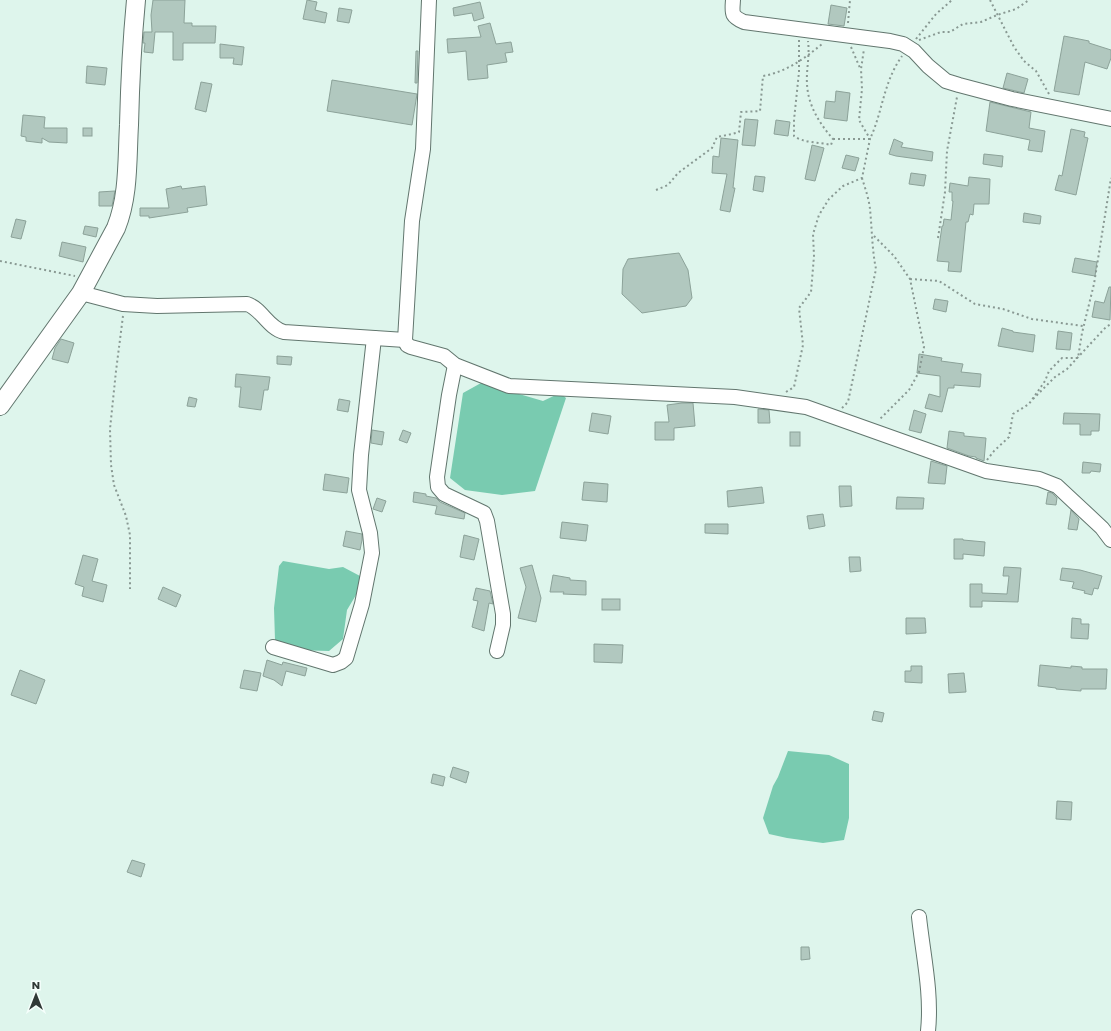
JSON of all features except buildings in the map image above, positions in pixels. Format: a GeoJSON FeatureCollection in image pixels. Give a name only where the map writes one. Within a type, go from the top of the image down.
{"type":"FeatureCollection","features":[{"type":"Feature","properties":{"kind":"main road"},"geometry":{"type":"LineString","coordinates":[[0,406],[85,286],[116,228],[124,204],[127,170],[136,0]]}},
{"type":"Feature","properties":{"kind":"street"},"geometry":{"type":"LineString","coordinates":[[429,0],[423,149],[412,221],[404,340],[407,345],[444,356],[455,365],[509,386],[735,397],[806,407],[986,471],[1039,479],[1057,486],[1102,528],[1111,540]]}},
{"type":"Feature","properties":{"kind":"street"},"geometry":{"type":"LineString","coordinates":[[733,0],[732,14],[744,22],[871,38],[903,44],[914,51],[928,66],[946,80],[959,85],[1012,99],[1111,119]]}},
{"type":"Feature","properties":{"kind":"street"},"geometry":{"type":"LineString","coordinates":[[85,286],[123,304],[157,306],[247,304],[254,307],[278,330],[404,340]]}},
{"type":"Feature","properties":{"kind":"street"},"geometry":{"type":"LineString","coordinates":[[273,647],[333,665],[346,658],[362,604],[372,553],[370,533],[359,490],[361,455],[374,338]]}},
{"type":"Feature","properties":{"kind":"street"},"geometry":{"type":"LineString","coordinates":[[455,365],[437,477],[438,488],[444,494],[484,513],[487,521],[503,614],[503,625],[498,651]]}},
{"type":"Feature","properties":{"kind":"street"},"geometry":{"type":"LineString","coordinates":[[919,917],[925,956],[930,1017],[928,1031]]}},
{"type":"Feature","properties":{"kind":"path"},"geometry":{"type":"LineString","coordinates":[[833,417],[848,402],[876,269],[873,255],[873,235],[870,206],[862,178],[870,140],[877,124],[882,97],[890,75],[908,47],[936,14],[952,0]]}},
{"type":"Feature","properties":{"kind":"path"},"geometry":{"type":"LineString","coordinates":[[990,0],[1014,47],[1024,61],[1036,71],[1042,80],[1050,96],[1050,107]]}},
{"type":"Feature","properties":{"kind":"path"},"geometry":{"type":"LineString","coordinates":[[908,47],[920,39],[928,36],[941,32],[950,32],[963,24],[981,22],[1016,9],[1029,0]]}},
{"type":"Feature","properties":{"kind":"path"},"geometry":{"type":"LineString","coordinates":[[802,29],[794,136],[800,141],[832,145],[833,139]]}},
{"type":"Feature","properties":{"kind":"path"},"geometry":{"type":"LineString","coordinates":[[802,29],[810,51],[807,83],[810,102],[822,126],[833,139],[870,140]]}},
{"type":"Feature","properties":{"kind":"path"},"geometry":{"type":"LineString","coordinates":[[656,190],[668,185],[678,173],[712,148],[717,137],[738,132],[741,112],[760,111],[763,76],[773,74],[799,62],[835,34]]}},
{"type":"Feature","properties":{"kind":"path"},"geometry":{"type":"LineString","coordinates":[[870,140],[859,120],[862,89],[862,54],[871,38]]}},
{"type":"Feature","properties":{"kind":"path"},"geometry":{"type":"LineString","coordinates":[[938,238],[945,192],[947,151],[959,85]]}},
{"type":"Feature","properties":{"kind":"path"},"geometry":{"type":"LineString","coordinates":[[772,402],[794,387],[803,345],[799,308],[811,292],[814,256],[813,234],[818,215],[829,199],[843,186],[862,178]]}},
{"type":"Feature","properties":{"kind":"path"},"geometry":{"type":"LineString","coordinates":[[1078,358],[1083,326],[1094,284],[1111,178]]}},
{"type":"Feature","properties":{"kind":"path"},"geometry":{"type":"LineString","coordinates":[[869,430],[910,390],[920,372],[924,347],[910,279],[894,256],[873,235]]}},
{"type":"Feature","properties":{"kind":"path"},"geometry":{"type":"LineString","coordinates":[[0,261],[85,286]]}},
{"type":"Feature","properties":{"kind":"path"},"geometry":{"type":"LineString","coordinates":[[910,279],[939,281],[975,304],[1003,309],[1032,319],[1083,326]]}},
{"type":"Feature","properties":{"kind":"path"},"geometry":{"type":"LineString","coordinates":[[123,304],[124,314],[110,429],[111,465],[114,485],[126,516],[130,535],[130,589]]}},
{"type":"Feature","properties":{"kind":"path"},"geometry":{"type":"LineString","coordinates":[[981,469],[994,451],[1009,437],[1013,414],[1029,404],[1055,377],[1067,369],[1106,327],[1111,324]]}},
{"type":"Feature","properties":{"kind":"path"},"geometry":{"type":"LineString","coordinates":[[1029,404],[1045,381],[1049,371],[1062,358],[1078,358]]}},
{"type":"Feature","properties":{"kind":"shaded area"},"geometry":{"type":"Polygon","coordinates":[[[481,383],[543,401],[560,393],[566,398],[535,491],[502,495],[465,490],[450,478],[463,393],[481,383]]]}},
{"type":"Feature","properties":{"kind":"shaded area"},"geometry":{"type":"Polygon","coordinates":[[[283,561],[329,569],[343,567],[360,576],[362,585],[347,610],[343,639],[329,651],[293,650],[275,640],[274,608],[279,566],[283,561]]]}},
{"type":"Feature","properties":{"kind":"shaded area"},"geometry":{"type":"Polygon","coordinates":[[[788,751],[829,755],[849,764],[849,818],[844,840],[823,843],[769,834],[763,818],[773,786],[788,751]]]}}]}
